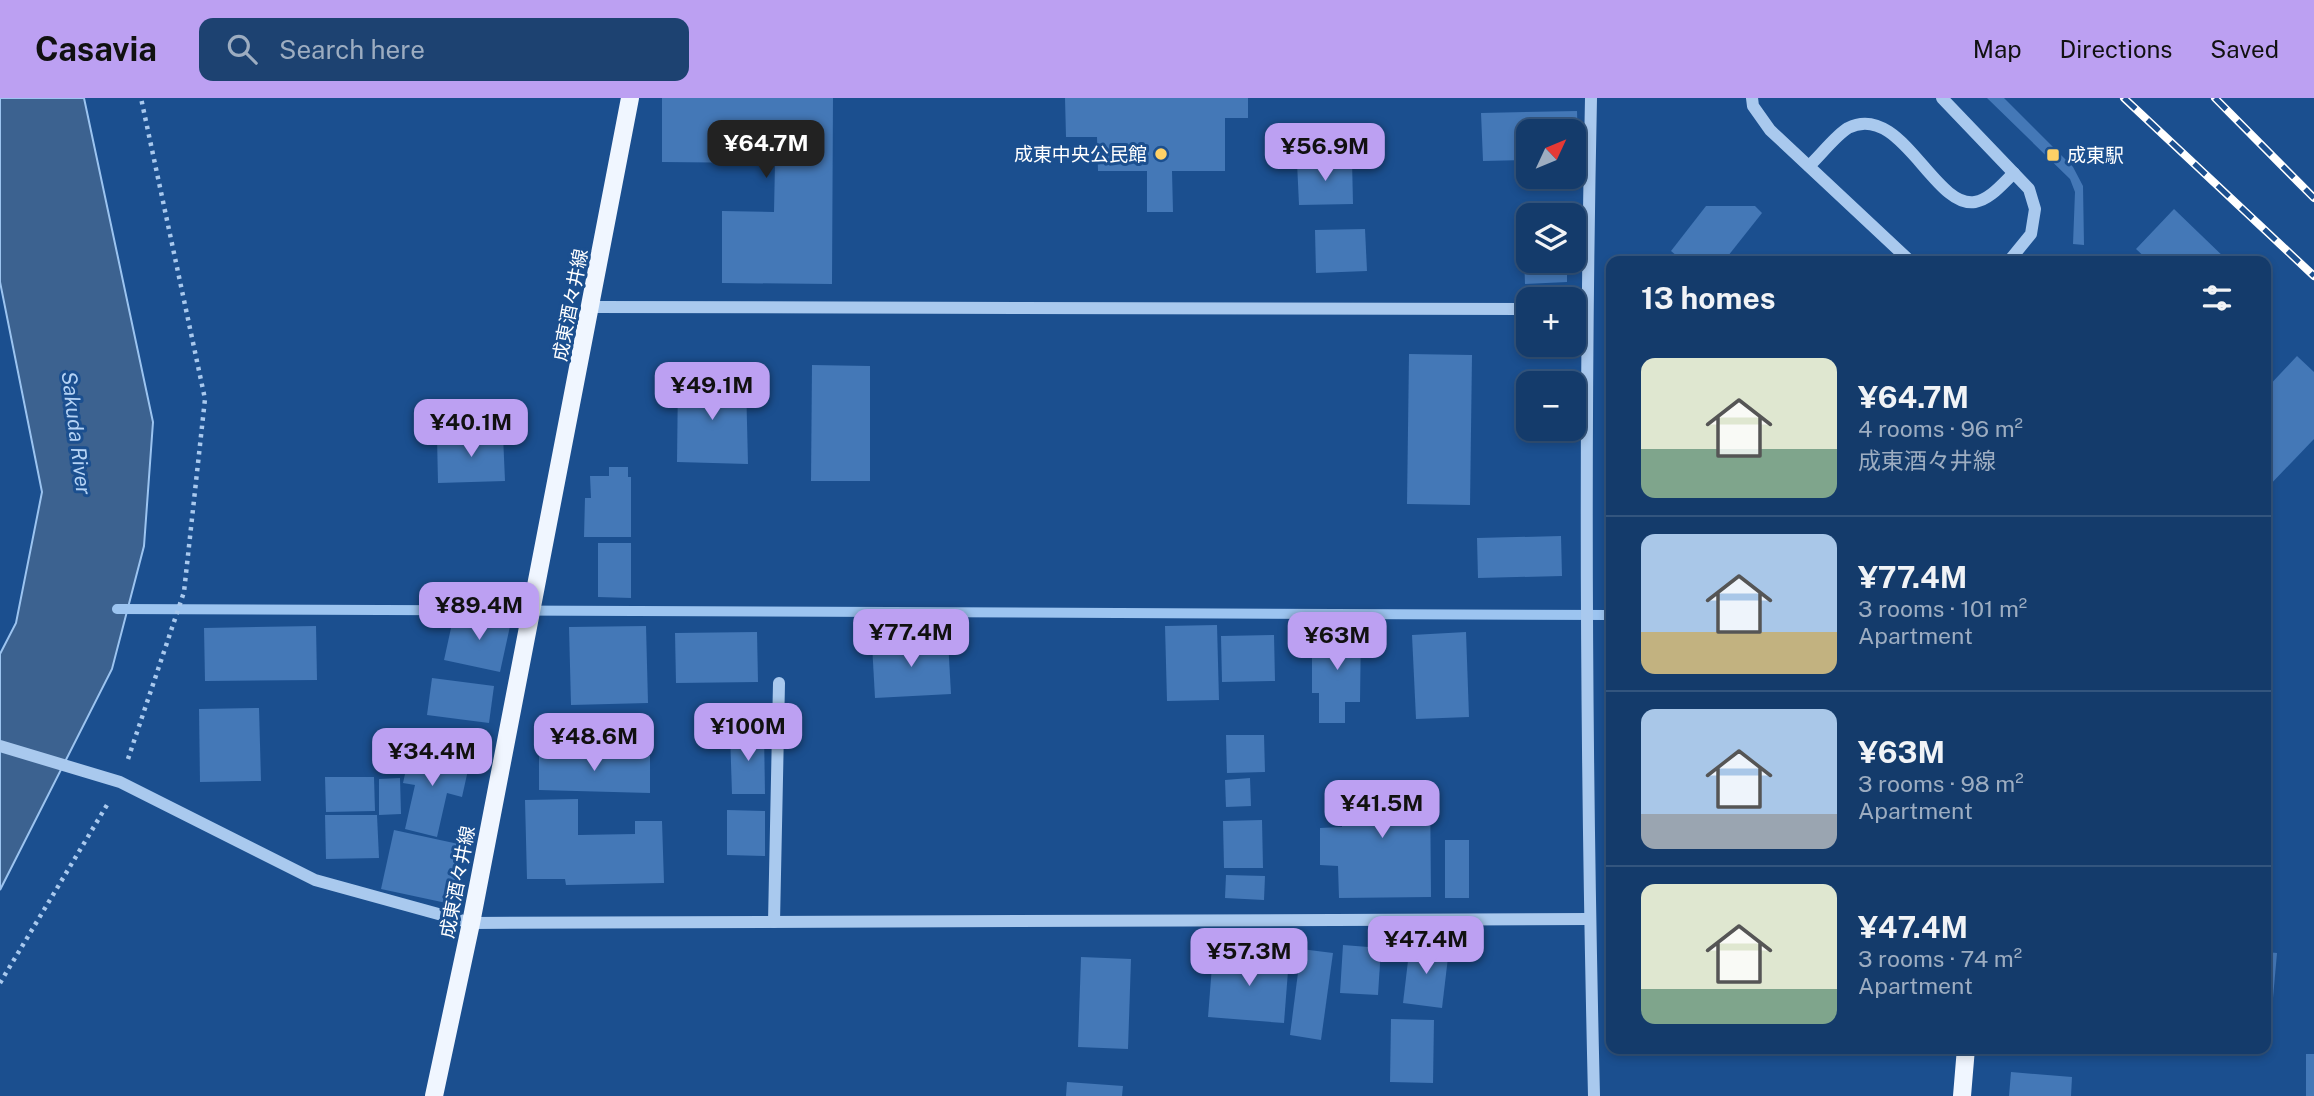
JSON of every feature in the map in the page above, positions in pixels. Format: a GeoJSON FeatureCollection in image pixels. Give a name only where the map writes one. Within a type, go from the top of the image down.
{"type":"FeatureCollection","features":[{"type":"Feature","properties":{"kind":"main road","name":"成東酒々井線"},"geometry":{"type":"LineString","coordinates":[[434,1096],[471,923],[631,98]]}},
{"type":"Feature","properties":{"kind":"main road"},"geometry":{"type":"LineString","coordinates":[[1962,1096],[1966,1054]]}},
{"type":"Feature","properties":{"kind":"street"},"geometry":{"type":"LineString","coordinates":[[1581,287],[1591,98]]}},
{"type":"Feature","properties":{"kind":"street"},"geometry":{"type":"LineString","coordinates":[[1752,98],[1753,106],[1770,130],[1905,256]]}},
{"type":"Feature","properties":{"kind":"street"},"geometry":{"type":"LineString","coordinates":[[1942,98],[2029,189],[2035,209],[2031,234],[2013,256]]}},
{"type":"Feature","properties":{"kind":"street"},"geometry":{"type":"LineString","coordinates":[[1809,166],[1847,128],[1866,123],[1887,129],[1955,198],[1974,202],[1990,195],[2014,173]]}},
{"type":"Feature","properties":{"kind":"street"},"geometry":{"type":"LineString","coordinates":[[591,307],[1516,309]]}},
{"type":"Feature","properties":{"kind":"street"},"geometry":{"type":"LineString","coordinates":[[1581,357],[1594,1096]]}},
{"type":"Feature","properties":{"kind":"street"},"geometry":{"type":"LineString","coordinates":[[774,922],[779,683]]}},
{"type":"Feature","properties":{"kind":"street"},"geometry":{"type":"LineString","coordinates":[[0,746],[120,782],[315,880],[471,923],[1590,919]]}},
{"type":"Feature","properties":{"kind":"path"},"geometry":{"type":"LineString","coordinates":[[0,983],[120,782],[184,592],[205,399],[141,98]]}},
{"type":"Feature","properties":{"kind":"water","name":"Sakuda River"},"geometry":{"type":"Polygon","coordinates":[[[0,98],[84,98],[153,422],[144,546],[112,669],[0,890],[0,654],[16,623],[42,492],[0,282],[0,98]]]}},
{"type":"Feature","properties":{"kind":"building"},"geometry":{"type":"Polygon","coordinates":[[[662,98],[833,98],[832,284],[722,283],[722,211],[774,212],[775,163],[662,162],[662,98]]]}},
{"type":"Feature","properties":{"kind":"building","name":"成東中央公民館"},"geometry":{"type":"Polygon","coordinates":[[[1065,98],[1248,98],[1248,118],[1225,118],[1225,171],[1172,171],[1173,212],[1147,212],[1147,171],[1098,171],[1097,137],[1066,137],[1065,98]]]}},
{"type":"Feature","properties":{"kind":"building"},"geometry":{"type":"Polygon","coordinates":[[[1987,98],[2004,98],[2073,167],[2083,186],[2084,245],[2073,244],[2075,192],[2070,179],[1987,98]]]}},
{"type":"Feature","properties":{"kind":"building"},"geometry":{"type":"Polygon","coordinates":[[[1577,111],[1577,119],[1516,119],[1516,160],[1483,161],[1481,113],[1577,111]]]}},
{"type":"Feature","properties":{"kind":"building"},"geometry":{"type":"Polygon","coordinates":[[[1352,160],[1353,204],[1299,205],[1297,162],[1352,160]]]}},
{"type":"Feature","properties":{"kind":"building"},"geometry":{"type":"Polygon","coordinates":[[[1706,206],[1755,206],[1762,213],[1728,256],[1677,256],[1671,251],[1706,206]]]}},
{"type":"Feature","properties":{"kind":"building"},"geometry":{"type":"Polygon","coordinates":[[[2174,209],[2223,256],[2144,256],[2136,249],[2174,209]]]}},
{"type":"Feature","properties":{"kind":"building"},"geometry":{"type":"Polygon","coordinates":[[[1365,229],[1367,271],[1316,273],[1315,230],[1365,229]]]}},
{"type":"Feature","properties":{"kind":"building"},"geometry":{"type":"Polygon","coordinates":[[[1525,273],[1567,273],[1567,282],[1525,284],[1525,273]]]}},
{"type":"Feature","properties":{"kind":"building"},"geometry":{"type":"Polygon","coordinates":[[[1409,354],[1472,355],[1470,505],[1407,504],[1409,354]]]}},
{"type":"Feature","properties":{"kind":"building"},"geometry":{"type":"Polygon","coordinates":[[[2297,356],[2314,372],[2314,439],[2271,484],[2271,384],[2297,356]]]}},
{"type":"Feature","properties":{"kind":"building"},"geometry":{"type":"Polygon","coordinates":[[[812,365],[870,366],[870,481],[811,481],[812,365]]]}},
{"type":"Feature","properties":{"kind":"building"},"geometry":{"type":"Polygon","coordinates":[[[678,379],[746,382],[748,464],[677,462],[678,379]]]}},
{"type":"Feature","properties":{"kind":"building"},"geometry":{"type":"Polygon","coordinates":[[[503,435],[505,481],[438,483],[437,437],[503,435]]]}},
{"type":"Feature","properties":{"kind":"building"},"geometry":{"type":"Polygon","coordinates":[[[609,467],[628,467],[628,477],[631,477],[631,537],[584,537],[585,498],[591,498],[590,476],[609,476],[609,467]]]}},
{"type":"Feature","properties":{"kind":"building"},"geometry":{"type":"Polygon","coordinates":[[[1561,536],[1562,576],[1478,578],[1477,538],[1561,536]]]}},
{"type":"Feature","properties":{"kind":"building"},"geometry":{"type":"Polygon","coordinates":[[[598,543],[631,543],[631,598],[598,597],[598,543]]]}},
{"type":"Feature","properties":{"kind":"building"},"geometry":{"type":"Polygon","coordinates":[[[512,617],[500,672],[444,660],[453,619],[512,617]]]}},
{"type":"Feature","properties":{"kind":"building"},"geometry":{"type":"Polygon","coordinates":[[[1217,625],[1219,700],[1167,701],[1165,626],[1217,625]]]}},
{"type":"Feature","properties":{"kind":"building"},"geometry":{"type":"Polygon","coordinates":[[[1336,625],[1361,626],[1360,702],[1345,702],[1345,723],[1319,723],[1319,693],[1312,693],[1312,638],[1336,639],[1336,625]]]}},
{"type":"Feature","properties":{"kind":"building"},"geometry":{"type":"Polygon","coordinates":[[[316,626],[317,680],[205,681],[204,628],[316,626]]]}},
{"type":"Feature","properties":{"kind":"building"},"geometry":{"type":"Polygon","coordinates":[[[646,626],[648,703],[571,705],[569,627],[646,626]]]}},
{"type":"Feature","properties":{"kind":"building"},"geometry":{"type":"Polygon","coordinates":[[[757,632],[758,682],[676,683],[675,633],[757,632]]]}},
{"type":"Feature","properties":{"kind":"building"},"geometry":{"type":"Polygon","coordinates":[[[1466,632],[1469,717],[1416,719],[1412,635],[1466,632]]]}},
{"type":"Feature","properties":{"kind":"building"},"geometry":{"type":"Polygon","coordinates":[[[1274,635],[1275,681],[1222,682],[1221,636],[1274,635]]]}},
{"type":"Feature","properties":{"kind":"building"},"geometry":{"type":"Polygon","coordinates":[[[948,640],[951,694],[875,698],[872,644],[948,640]]]}},
{"type":"Feature","properties":{"kind":"building"},"geometry":{"type":"Polygon","coordinates":[[[432,678],[494,686],[489,723],[427,715],[432,678]]]}},
{"type":"Feature","properties":{"kind":"building"},"geometry":{"type":"Polygon","coordinates":[[[259,708],[261,781],[200,782],[199,709],[259,708]]]}},
{"type":"Feature","properties":{"kind":"building"},"geometry":{"type":"Polygon","coordinates":[[[764,732],[765,794],[732,794],[730,733],[764,732]]]}},
{"type":"Feature","properties":{"kind":"building"},"geometry":{"type":"Polygon","coordinates":[[[1226,735],[1264,735],[1265,772],[1227,773],[1226,735]]]}},
{"type":"Feature","properties":{"kind":"building"},"geometry":{"type":"Polygon","coordinates":[[[411,747],[470,761],[462,797],[447,793],[437,837],[405,829],[415,785],[403,783],[411,747]]]}},
{"type":"Feature","properties":{"kind":"building"},"geometry":{"type":"Polygon","coordinates":[[[539,753],[650,756],[650,793],[539,790],[539,753]]]}},
{"type":"Feature","properties":{"kind":"building"},"geometry":{"type":"Polygon","coordinates":[[[325,777],[374,777],[375,811],[326,812],[325,777]]]}},
{"type":"Feature","properties":{"kind":"building"},"geometry":{"type":"Polygon","coordinates":[[[400,778],[401,814],[379,815],[379,779],[400,778]]]}},
{"type":"Feature","properties":{"kind":"building"},"geometry":{"type":"Polygon","coordinates":[[[1250,778],[1251,806],[1226,807],[1225,780],[1250,778]]]}},
{"type":"Feature","properties":{"kind":"building"},"geometry":{"type":"Polygon","coordinates":[[[1430,781],[1431,897],[1339,898],[1338,866],[1320,865],[1320,828],[1342,827],[1341,782],[1430,781]]]}},
{"type":"Feature","properties":{"kind":"building"},"geometry":{"type":"Polygon","coordinates":[[[578,799],[578,835],[635,834],[635,821],[662,821],[664,883],[566,885],[565,879],[527,879],[525,800],[578,799]]]}},
{"type":"Feature","properties":{"kind":"building"},"geometry":{"type":"Polygon","coordinates":[[[727,810],[765,811],[765,856],[727,855],[727,810]]]}},
{"type":"Feature","properties":{"kind":"building"},"geometry":{"type":"Polygon","coordinates":[[[325,815],[377,815],[379,858],[326,859],[325,815]]]}},
{"type":"Feature","properties":{"kind":"building"},"geometry":{"type":"Polygon","coordinates":[[[1262,820],[1263,868],[1224,868],[1223,821],[1262,820]]]}},
{"type":"Feature","properties":{"kind":"building"},"geometry":{"type":"Polygon","coordinates":[[[394,830],[463,845],[451,904],[381,889],[394,830]]]}},
{"type":"Feature","properties":{"kind":"building"},"geometry":{"type":"Polygon","coordinates":[[[1445,840],[1469,840],[1469,898],[1445,898],[1445,840]]]}},
{"type":"Feature","properties":{"kind":"building"},"geometry":{"type":"Polygon","coordinates":[[[1226,875],[1265,876],[1264,900],[1225,898],[1226,875]]]}},
{"type":"Feature","properties":{"kind":"building"},"geometry":{"type":"Polygon","coordinates":[[[1410,944],[1449,949],[1442,1008],[1403,1003],[1410,944]]]}},
{"type":"Feature","properties":{"kind":"building"},"geometry":{"type":"Polygon","coordinates":[[[1343,945],[1381,948],[1378,995],[1340,993],[1343,945]]]}},
{"type":"Feature","properties":{"kind":"building"},"geometry":{"type":"Polygon","coordinates":[[[1301,949],[1333,953],[1321,1040],[1290,1035],[1301,949]]]}},
{"type":"Feature","properties":{"kind":"building"},"geometry":{"type":"Polygon","coordinates":[[[2271,952],[2277,953],[2271,1020],[2271,952]]]}},
{"type":"Feature","properties":{"kind":"building"},"geometry":{"type":"Polygon","coordinates":[[[1213,953],[1289,958],[1284,1023],[1208,1017],[1213,953]]]}},
{"type":"Feature","properties":{"kind":"building"},"geometry":{"type":"Polygon","coordinates":[[[1081,957],[1131,959],[1128,1049],[1078,1047],[1081,957]]]}},
{"type":"Feature","properties":{"kind":"building"},"geometry":{"type":"Polygon","coordinates":[[[1391,1019],[1434,1020],[1433,1083],[1390,1082],[1391,1019]]]}},
{"type":"Feature","properties":{"kind":"building"},"geometry":{"type":"Polygon","coordinates":[[[2306,1054],[2314,1054],[2314,1096],[2306,1096],[2306,1054]]]}},
{"type":"Feature","properties":{"kind":"building"},"geometry":{"type":"Polygon","coordinates":[[[2011,1072],[2072,1077],[2071,1096],[2009,1096],[2011,1072]]]}},
{"type":"Feature","properties":{"kind":"building"},"geometry":{"type":"Polygon","coordinates":[[[1067,1082],[1123,1086],[1122,1096],[1066,1096],[1067,1082]]]}},
{"type":"Feature","properties":{"kind":"waterway"},"geometry":{"type":"LineString","coordinates":[[117,609],[1606,615]]}},
{"type":"Feature","properties":{"kind":"railway"},"geometry":{"type":"LineString","coordinates":[[2124,98],[2314,276]]}},
{"type":"Feature","properties":{"kind":"railway"},"geometry":{"type":"LineString","coordinates":[[2215,98],[2314,198]]}},
{"type":"Feature","properties":{"kind":"place","name":"成東中央公民館"},"geometry":{"type":"Point","coordinates":[1161,154]}},
{"type":"Feature","properties":{"kind":"place","name":"成東駅"},"geometry":{"type":"Point","coordinates":[2053,155]}}]}
